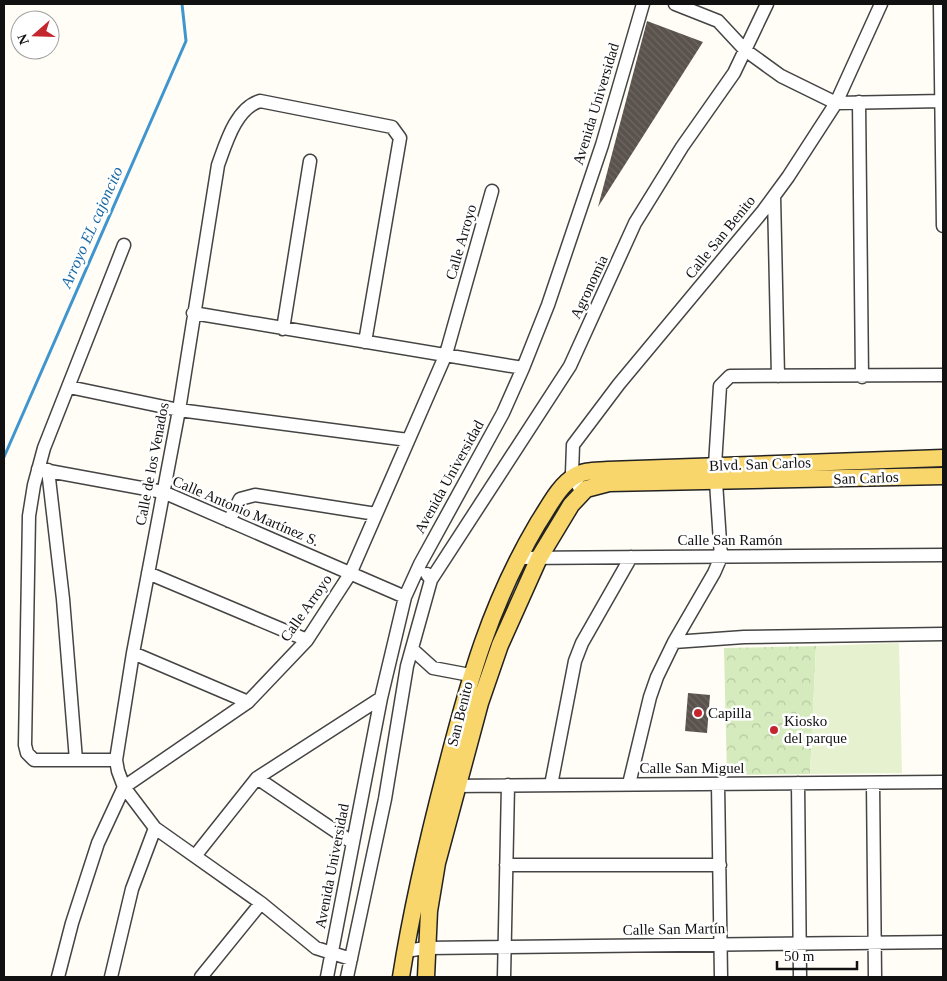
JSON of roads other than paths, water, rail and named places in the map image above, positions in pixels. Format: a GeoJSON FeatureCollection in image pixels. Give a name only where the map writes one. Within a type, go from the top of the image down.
{"type":"FeatureCollection","features":[{"type":"Feature","properties":{"kind":"main road","name":"Blvd. San Carlos"},"geometry":{"type":"LineString","coordinates":[[575,476],[591,471],[943,458]]}},
{"type":"Feature","properties":{"kind":"main road","name":"San Benito"},"geometry":{"type":"LineString","coordinates":[[401,977],[418,883],[470,675],[499,596],[517,558],[554,499],[575,476]]}},
{"type":"Feature","properties":{"kind":"main road","name":"San Carlos"},"geometry":{"type":"LineString","coordinates":[[582,493],[600,484],[943,476]]}},
{"type":"Feature","properties":{"kind":"main road","name":"San Benito"},"geometry":{"type":"LineString","coordinates":[[426,977],[426,948],[437,863],[480,703],[500,645],[539,558],[571,505],[582,493]]}},
{"type":"Feature","properties":{"kind":"street","name":"Avenida Universidad"},"geometry":{"type":"LineString","coordinates":[[327,977],[381,698],[405,597],[420,564],[503,413],[548,306],[602,145],[643,4]]}},
{"type":"Feature","properties":{"kind":"street"},"geometry":{"type":"LineString","coordinates":[[675,4],[706,9],[745,50],[793,83],[836,103],[942,101]]}},
{"type":"Feature","properties":{"kind":"street","name":"Agronomia"},"geometry":{"type":"LineString","coordinates":[[431,580],[570,366],[635,223],[682,147],[734,73],[767,4]]}},
{"type":"Feature","properties":{"kind":"street","name":"Calle San Benito"},"geometry":{"type":"LineString","coordinates":[[575,476],[571,460],[573,445],[618,384],[774,196],[836,103],[881,4]]}},
{"type":"Feature","properties":{"kind":"street"},"geometry":{"type":"LineString","coordinates":[[940,4],[943,226]]}},
{"type":"Feature","properties":{"kind":"street","name":"Calle de los Venados"},"geometry":{"type":"LineString","coordinates":[[351,959],[316,948],[261,903],[155,828],[124,787],[116,760],[133,653],[179,410],[218,165],[224,148],[244,109],[251,103],[260,101],[392,127],[400,138],[365,342]]}},
{"type":"Feature","properties":{"kind":"street"},"geometry":{"type":"LineString","coordinates":[[859,102],[862,377]]}},
{"type":"Feature","properties":{"kind":"street"},"geometry":{"type":"LineString","coordinates":[[283,330],[310,161]]}},
{"type":"Feature","properties":{"kind":"street","name":"Calle Arroyo"},"geometry":{"type":"LineString","coordinates":[[124,787],[248,702],[307,640],[350,574],[446,354],[492,190]]}},
{"type":"Feature","properties":{"kind":"street"},"geometry":{"type":"LineString","coordinates":[[774,196],[778,376]]}},
{"type":"Feature","properties":{"kind":"street"},"geometry":{"type":"LineString","coordinates":[[116,760],[34,760],[27,753],[25,745],[28,516],[69,387],[124,244]]}},
{"type":"Feature","properties":{"kind":"street"},"geometry":{"type":"LineString","coordinates":[[193,313],[283,330],[446,354],[523,368]]}},
{"type":"Feature","properties":{"kind":"street"},"geometry":{"type":"LineString","coordinates":[[714,465],[720,386],[730,376],[862,377],[943,375]]}},
{"type":"Feature","properties":{"kind":"street"},"geometry":{"type":"LineString","coordinates":[[69,387],[179,410],[408,440]]}},
{"type":"Feature","properties":{"kind":"street"},"geometry":{"type":"LineString","coordinates":[[43,470],[63,599],[76,760]]}},
{"type":"Feature","properties":{"kind":"street","name":"Calle Antonio Martínez S."},"geometry":{"type":"LineString","coordinates":[[43,470],[163,492],[405,597]]}},
{"type":"Feature","properties":{"kind":"street"},"geometry":{"type":"LineString","coordinates":[[575,476],[582,493]]}},
{"type":"Feature","properties":{"kind":"street"},"geometry":{"type":"LineString","coordinates":[[629,784],[650,697],[674,642],[714,573],[721,557],[716,482]]}},
{"type":"Feature","properties":{"kind":"street"},"geometry":{"type":"LineString","coordinates":[[229,521],[240,499],[255,495],[376,514]]}},
{"type":"Feature","properties":{"kind":"street","name":"Calle San Ramón"},"geometry":{"type":"LineString","coordinates":[[517,558],[943,555]]}},
{"type":"Feature","properties":{"kind":"street"},"geometry":{"type":"LineString","coordinates":[[551,785],[575,661],[582,644],[631,557]]}},
{"type":"Feature","properties":{"kind":"street"},"geometry":{"type":"LineString","coordinates":[[347,977],[385,799],[404,680],[431,580],[420,564]]}},
{"type":"Feature","properties":{"kind":"street"},"geometry":{"type":"LineString","coordinates":[[148,573],[307,640]]}},
{"type":"Feature","properties":{"kind":"street"},"geometry":{"type":"LineString","coordinates":[[674,642],[744,637],[943,634]]}},
{"type":"Feature","properties":{"kind":"street"},"geometry":{"type":"LineString","coordinates":[[412,649],[433,668],[470,675]]}},
{"type":"Feature","properties":{"kind":"street"},"geometry":{"type":"LineString","coordinates":[[133,653],[248,702]]}},
{"type":"Feature","properties":{"kind":"street"},"geometry":{"type":"LineString","coordinates":[[194,856],[257,778],[381,698]]}},
{"type":"Feature","properties":{"kind":"street"},"geometry":{"type":"LineString","coordinates":[[257,778],[353,843]]}},
{"type":"Feature","properties":{"kind":"street","name":"Calle San Miguel"},"geometry":{"type":"LineString","coordinates":[[442,786],[943,782]]}},
{"type":"Feature","properties":{"kind":"street"},"geometry":{"type":"LineString","coordinates":[[798,783],[800,977]]}},
{"type":"Feature","properties":{"kind":"street"},"geometry":{"type":"LineString","coordinates":[[873,783],[875,977]]}},
{"type":"Feature","properties":{"kind":"street"},"geometry":{"type":"LineString","coordinates":[[718,784],[721,977]]}},
{"type":"Feature","properties":{"kind":"street"},"geometry":{"type":"LineString","coordinates":[[504,977],[508,785]]}},
{"type":"Feature","properties":{"kind":"street"},"geometry":{"type":"LineString","coordinates":[[58,977],[72,924],[98,843],[124,787]]}},
{"type":"Feature","properties":{"kind":"street"},"geometry":{"type":"LineString","coordinates":[[111,977],[132,890],[155,828]]}},
{"type":"Feature","properties":{"kind":"street"},"geometry":{"type":"LineString","coordinates":[[506,865],[720,865]]}},
{"type":"Feature","properties":{"kind":"street"},"geometry":{"type":"LineString","coordinates":[[201,977],[261,903]]}},
{"type":"Feature","properties":{"kind":"street","name":"Calle San Martín"},"geometry":{"type":"LineString","coordinates":[[405,951],[426,948],[943,942]]}},
{"type":"Feature","properties":{"kind":"waterway","name":"Arroyo EL cajoncito"},"geometry":{"type":"LineString","coordinates":[[4,457],[186,41],[182,4]]}},
{"type":"Feature","properties":{"kind":"place","name":"Capilla"},"geometry":{"type":"Point","coordinates":[698,713]}},
{"type":"Feature","properties":{"kind":"place","name":"Kiosko del parque"},"geometry":{"type":"Point","coordinates":[774,730]}}]}
